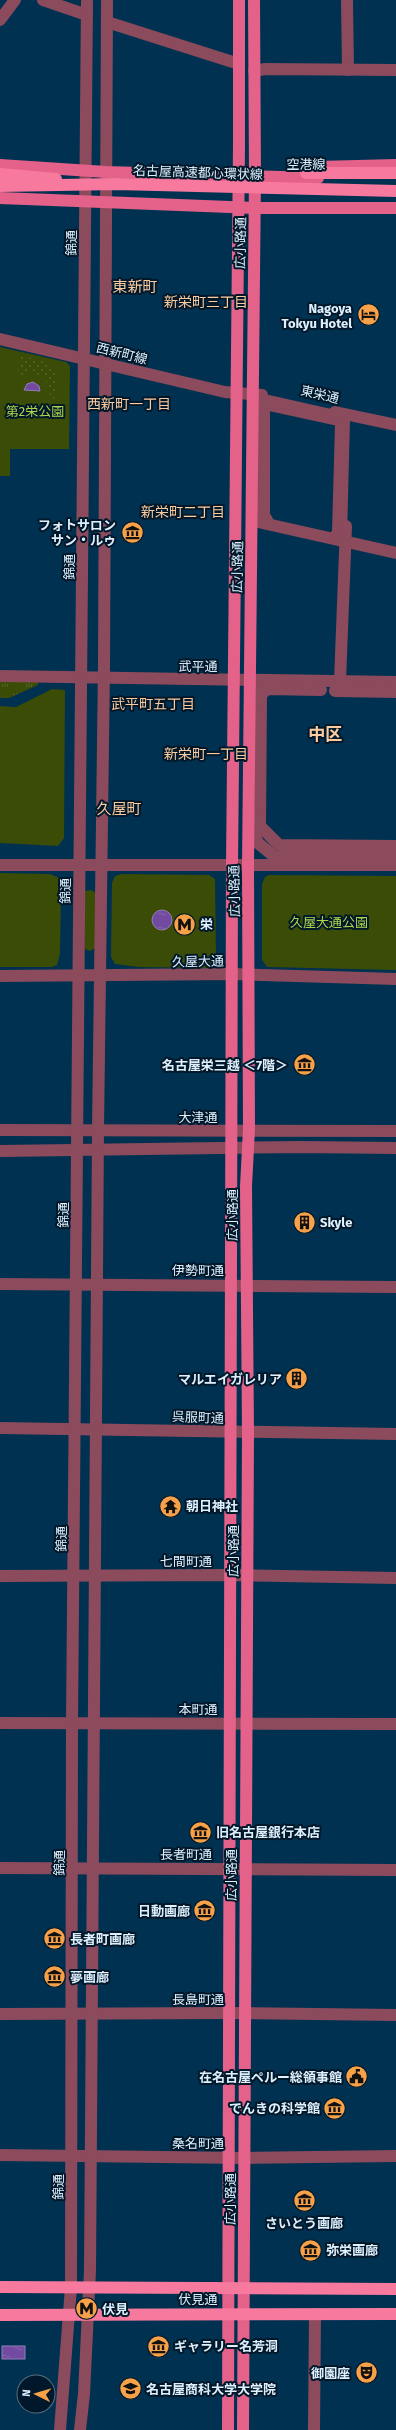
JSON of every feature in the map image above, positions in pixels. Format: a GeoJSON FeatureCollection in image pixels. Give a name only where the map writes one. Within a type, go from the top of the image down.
{"type":"FeatureCollection","features":[{"type":"Feature","properties":{"kind":"highway"},"geometry":{"type":"LineString","coordinates":[[306,173],[396,173]]}},
{"type":"Feature","properties":{"kind":"highway"},"geometry":{"type":"LineString","coordinates":[[0,174],[116,184]]}},
{"type":"Feature","properties":{"kind":"highway","name":"名古屋高速都心環状線"},"geometry":{"type":"LineString","coordinates":[[0,186],[116,184],[396,191]]}},
{"type":"Feature","properties":{"kind":"highway","name":"伏見通"},"geometry":{"type":"LineString","coordinates":[[0,2287],[396,2288]]}},
{"type":"Feature","properties":{"kind":"highway","name":"伏見通"},"geometry":{"type":"LineString","coordinates":[[0,2315],[89,2313],[396,2314]]}},
{"type":"Feature","properties":{"kind":"main road","name":"広小路通"},"geometry":{"type":"LineString","coordinates":[[228,2430],[232,866],[239,208],[239,0]]}},
{"type":"Feature","properties":{"kind":"main road","name":"広小路通"},"geometry":{"type":"LineString","coordinates":[[244,2430],[243,2288],[248,1432],[246,1285],[249,1129],[248,679],[255,208],[254,0]]}},
{"type":"Feature","properties":{"kind":"main road","name":"空港線"},"geometry":{"type":"LineString","coordinates":[[0,165],[86,169],[106,172],[255,177],[396,178]]}},
{"type":"Feature","properties":{"kind":"main road"},"geometry":{"type":"LineString","coordinates":[[289,178],[296,173],[306,173],[314,168],[396,165]]}},
{"type":"Feature","properties":{"kind":"main road"},"geometry":{"type":"LineString","coordinates":[[0,198],[239,208],[396,208]]}},
{"type":"Feature","properties":{"kind":"street"},"geometry":{"type":"LineString","coordinates":[[0,20],[15,0]]}},
{"type":"Feature","properties":{"kind":"street"},"geometry":{"type":"LineString","coordinates":[[43,0],[87,15]]}},
{"type":"Feature","properties":{"kind":"street","name":"錦通"},"geometry":{"type":"LineString","coordinates":[[60,2430],[71,2287],[73,2014],[72,1723],[75,1576],[79,1129],[79,865],[83,678],[87,0]]}},
{"type":"Feature","properties":{"kind":"street"},"geometry":{"type":"LineString","coordinates":[[80,2430],[90,2287],[98,1130],[104,678],[104,363],[107,202],[107,0]]}},
{"type":"Feature","properties":{"kind":"street"},"geometry":{"type":"LineString","coordinates":[[348,0],[348,70]]}},
{"type":"Feature","properties":{"kind":"street"},"geometry":{"type":"LineString","coordinates":[[107,22],[238,64]]}},
{"type":"Feature","properties":{"kind":"street"},"geometry":{"type":"LineString","coordinates":[[254,71],[265,69],[396,70]]}},
{"type":"Feature","properties":{"kind":"street","name":"西新町線"},"geometry":{"type":"LineString","coordinates":[[0,339],[226,392],[237,392]]}},
{"type":"Feature","properties":{"kind":"street","name":"東栄通"},"geometry":{"type":"LineString","coordinates":[[237,392],[252,393],[396,426]]}},
{"type":"Feature","properties":{"kind":"street"},"geometry":{"type":"LineString","coordinates":[[268,402],[343,418],[341,536],[336,535],[338,533],[341,423],[338,420],[269,405],[264,408],[264,515],[267,520],[259,516],[258,511],[259,404],[268,402]]}},
{"type":"Feature","properties":{"kind":"street"},"geometry":{"type":"LineString","coordinates":[[340,681],[349,415]]}},
{"type":"Feature","properties":{"kind":"street"},"geometry":{"type":"LineString","coordinates":[[251,520],[396,553]]}},
{"type":"Feature","properties":{"kind":"street","name":"武平通"},"geometry":{"type":"LineString","coordinates":[[0,676],[396,682]]}},
{"type":"Feature","properties":{"kind":"street"},"geometry":{"type":"LineString","coordinates":[[396,846],[279,845],[260,826],[261,695],[267,689],[321,689],[318,686],[266,684],[259,687],[254,698],[254,828],[256,838],[262,849],[275,857],[396,857]]}},
{"type":"Feature","properties":{"kind":"street"},"geometry":{"type":"LineString","coordinates":[[396,687],[337,686],[334,691],[396,692]]}},
{"type":"Feature","properties":{"kind":"street"},"geometry":{"type":"LineString","coordinates":[[0,865],[396,866]]}},
{"type":"Feature","properties":{"kind":"street","name":"久屋大通"},"geometry":{"type":"LineString","coordinates":[[0,976],[232,974],[396,978]]}},
{"type":"Feature","properties":{"kind":"street","name":"大津通"},"geometry":{"type":"LineString","coordinates":[[0,1130],[79,1129],[231,1131],[249,1129],[396,1131]]}},
{"type":"Feature","properties":{"kind":"street"},"geometry":{"type":"LineString","coordinates":[[0,1152],[231,1148],[396,1148]]}},
{"type":"Feature","properties":{"kind":"street","name":"伊勢町通"},"geometry":{"type":"LineString","coordinates":[[0,1284],[231,1284],[396,1287]]}},
{"type":"Feature","properties":{"kind":"street","name":"呉服町通"},"geometry":{"type":"LineString","coordinates":[[0,1428],[97,1428],[230,1432],[396,1434]]}},
{"type":"Feature","properties":{"kind":"street","name":"七間町通"},"geometry":{"type":"LineString","coordinates":[[0,1576],[230,1575],[247,1577],[396,1578]]}},
{"type":"Feature","properties":{"kind":"street","name":"本町通"},"geometry":{"type":"LineString","coordinates":[[0,1723],[246,1722],[396,1724]]}},
{"type":"Feature","properties":{"kind":"street","name":"長者町通"},"geometry":{"type":"LineString","coordinates":[[0,1868],[73,1870],[94,1868],[396,1870]]}},
{"type":"Feature","properties":{"kind":"street","name":"長島町通"},"geometry":{"type":"LineString","coordinates":[[0,2014],[245,2013],[396,2015]]}},
{"type":"Feature","properties":{"kind":"street","name":"桑名町通"},"geometry":{"type":"LineString","coordinates":[[0,2156],[244,2158],[396,2156]]}},
{"type":"Feature","properties":{"kind":"street"},"geometry":{"type":"LineString","coordinates":[[314,2430],[315,2314]]}},
{"type":"Feature","properties":{"kind":"green space","name":"第2栄公園"},"geometry":{"type":"Polygon","coordinates":[[[0,347],[66,362],[70,366],[69,449],[10,449],[10,476],[0,476],[0,347]]]}},
{"type":"Feature","properties":{"kind":"green space"},"geometry":{"type":"Polygon","coordinates":[[[19,357],[32,358],[44,362],[53,370],[56,375],[57,387],[53,400],[50,400],[50,390],[44,377],[31,372],[18,377],[19,357]]]}},
{"type":"Feature","properties":{"kind":"green space"},"geometry":{"type":"Polygon","coordinates":[[[0,682],[38,682],[38,685],[9,698],[0,698],[0,682]]]}},
{"type":"Feature","properties":{"kind":"green space"},"geometry":{"type":"Polygon","coordinates":[[[52,689],[65,690],[64,838],[58,846],[0,843],[0,706],[16,707],[52,689]]]}},
{"type":"Feature","properties":{"kind":"green space"},"geometry":{"type":"Polygon","coordinates":[[[0,873],[50,874],[59,878],[61,885],[60,954],[57,965],[52,967],[0,967],[0,873]]]}},
{"type":"Feature","properties":{"kind":"green space"},"geometry":{"type":"Polygon","coordinates":[[[122,874],[209,875],[215,879],[216,963],[206,968],[138,967],[115,964],[111,957],[112,883],[115,876],[122,874]]]}},
{"type":"Feature","properties":{"kind":"green space","name":"久屋大通公園"},"geometry":{"type":"Polygon","coordinates":[[[269,875],[396,876],[396,970],[267,967],[262,960],[262,884],[265,877],[269,875]]]}},
{"type":"Feature","properties":{"kind":"green space"},"geometry":{"type":"Polygon","coordinates":[[[91,890],[96,893],[95,948],[90,951],[85,949],[85,891],[91,890]]]}},
{"type":"Feature","properties":{"kind":"water"},"geometry":{"type":"Polygon","coordinates":[[[33,382],[39,386],[40,391],[24,390],[27,384],[33,382]]]}},
{"type":"Feature","properties":{"kind":"water"},"geometry":{"type":"Polygon","coordinates":[[[162,910],[169,913],[172,920],[169,927],[162,930],[155,927],[152,920],[155,913],[162,910]]]}},
{"type":"Feature","properties":{"kind":"water"},"geometry":{"type":"Polygon","coordinates":[[[2,2346],[25,2346],[25,2359],[2,2359],[2,2346]]]}},
{"type":"Feature","properties":{"kind":"place","name":"Nagoya Tokyu Hotel"},"geometry":{"type":"Point","coordinates":[368,315]}},
{"type":"Feature","properties":{"kind":"place","name":"フォトサロン サン・ルゥ"},"geometry":{"type":"Point","coordinates":[132,532]}},
{"type":"Feature","properties":{"kind":"place","name":"栄"},"geometry":{"type":"Point","coordinates":[184,924]}},
{"type":"Feature","properties":{"kind":"place","name":"名古屋栄三越 ＜7階＞"},"geometry":{"type":"Point","coordinates":[304,1065]}},
{"type":"Feature","properties":{"kind":"place","name":"Skyle"},"geometry":{"type":"Point","coordinates":[304,1222]}},
{"type":"Feature","properties":{"kind":"place","name":"マルエイガレリア"},"geometry":{"type":"Point","coordinates":[297,1379]}},
{"type":"Feature","properties":{"kind":"place","name":"朝日神社"},"geometry":{"type":"Point","coordinates":[171,1506]}},
{"type":"Feature","properties":{"kind":"place","name":"旧名古屋銀行本店"},"geometry":{"type":"Point","coordinates":[200,1832]}},
{"type":"Feature","properties":{"kind":"place","name":"日動画廊"},"geometry":{"type":"Point","coordinates":[205,1911]}},
{"type":"Feature","properties":{"kind":"place","name":"長者町画廊"},"geometry":{"type":"Point","coordinates":[54,1939]}},
{"type":"Feature","properties":{"kind":"place","name":"夢画廊"},"geometry":{"type":"Point","coordinates":[54,1977]}},
{"type":"Feature","properties":{"kind":"place","name":"在名古屋ペルー総領事館"},"geometry":{"type":"Point","coordinates":[357,2077]}},
{"type":"Feature","properties":{"kind":"place","name":"でんきの科学館"},"geometry":{"type":"Point","coordinates":[335,2108]}},
{"type":"Feature","properties":{"kind":"place","name":"さいとう画廊"},"geometry":{"type":"Point","coordinates":[304,2201]}},
{"type":"Feature","properties":{"kind":"place","name":"弥栄画廊"},"geometry":{"type":"Point","coordinates":[311,2250]}},
{"type":"Feature","properties":{"kind":"place","name":"伏見"},"geometry":{"type":"Point","coordinates":[86,2309]}},
{"type":"Feature","properties":{"kind":"place","name":"ギャラリー名芳洞"},"geometry":{"type":"Point","coordinates":[158,2346]}},
{"type":"Feature","properties":{"kind":"place","name":"御園座"},"geometry":{"type":"Point","coordinates":[366,2373]}},
{"type":"Feature","properties":{"kind":"place","name":"名古屋商科大学大学院"},"geometry":{"type":"Point","coordinates":[131,2389]}},
{"type":"Feature","properties":{"kind":"district","name":"東新町"},"geometry":{"type":"Point","coordinates":[135,287]}},
{"type":"Feature","properties":{"kind":"district","name":"新栄町三丁目"},"geometry":{"type":"Point","coordinates":[206,302]}},
{"type":"Feature","properties":{"kind":"district","name":"西新町一丁目"},"geometry":{"type":"Point","coordinates":[129,404]}},
{"type":"Feature","properties":{"kind":"district","name":"新栄町二丁目"},"geometry":{"type":"Point","coordinates":[183,512]}},
{"type":"Feature","properties":{"kind":"district","name":"武平町五丁目"},"geometry":{"type":"Point","coordinates":[153,704]}},
{"type":"Feature","properties":{"kind":"district","name":"中区"},"geometry":{"type":"Point","coordinates":[325,734]}},
{"type":"Feature","properties":{"kind":"district","name":"新栄町一丁目"},"geometry":{"type":"Point","coordinates":[206,754]}},
{"type":"Feature","properties":{"kind":"district","name":"久屋町"},"geometry":{"type":"Point","coordinates":[119,809]}}]}
